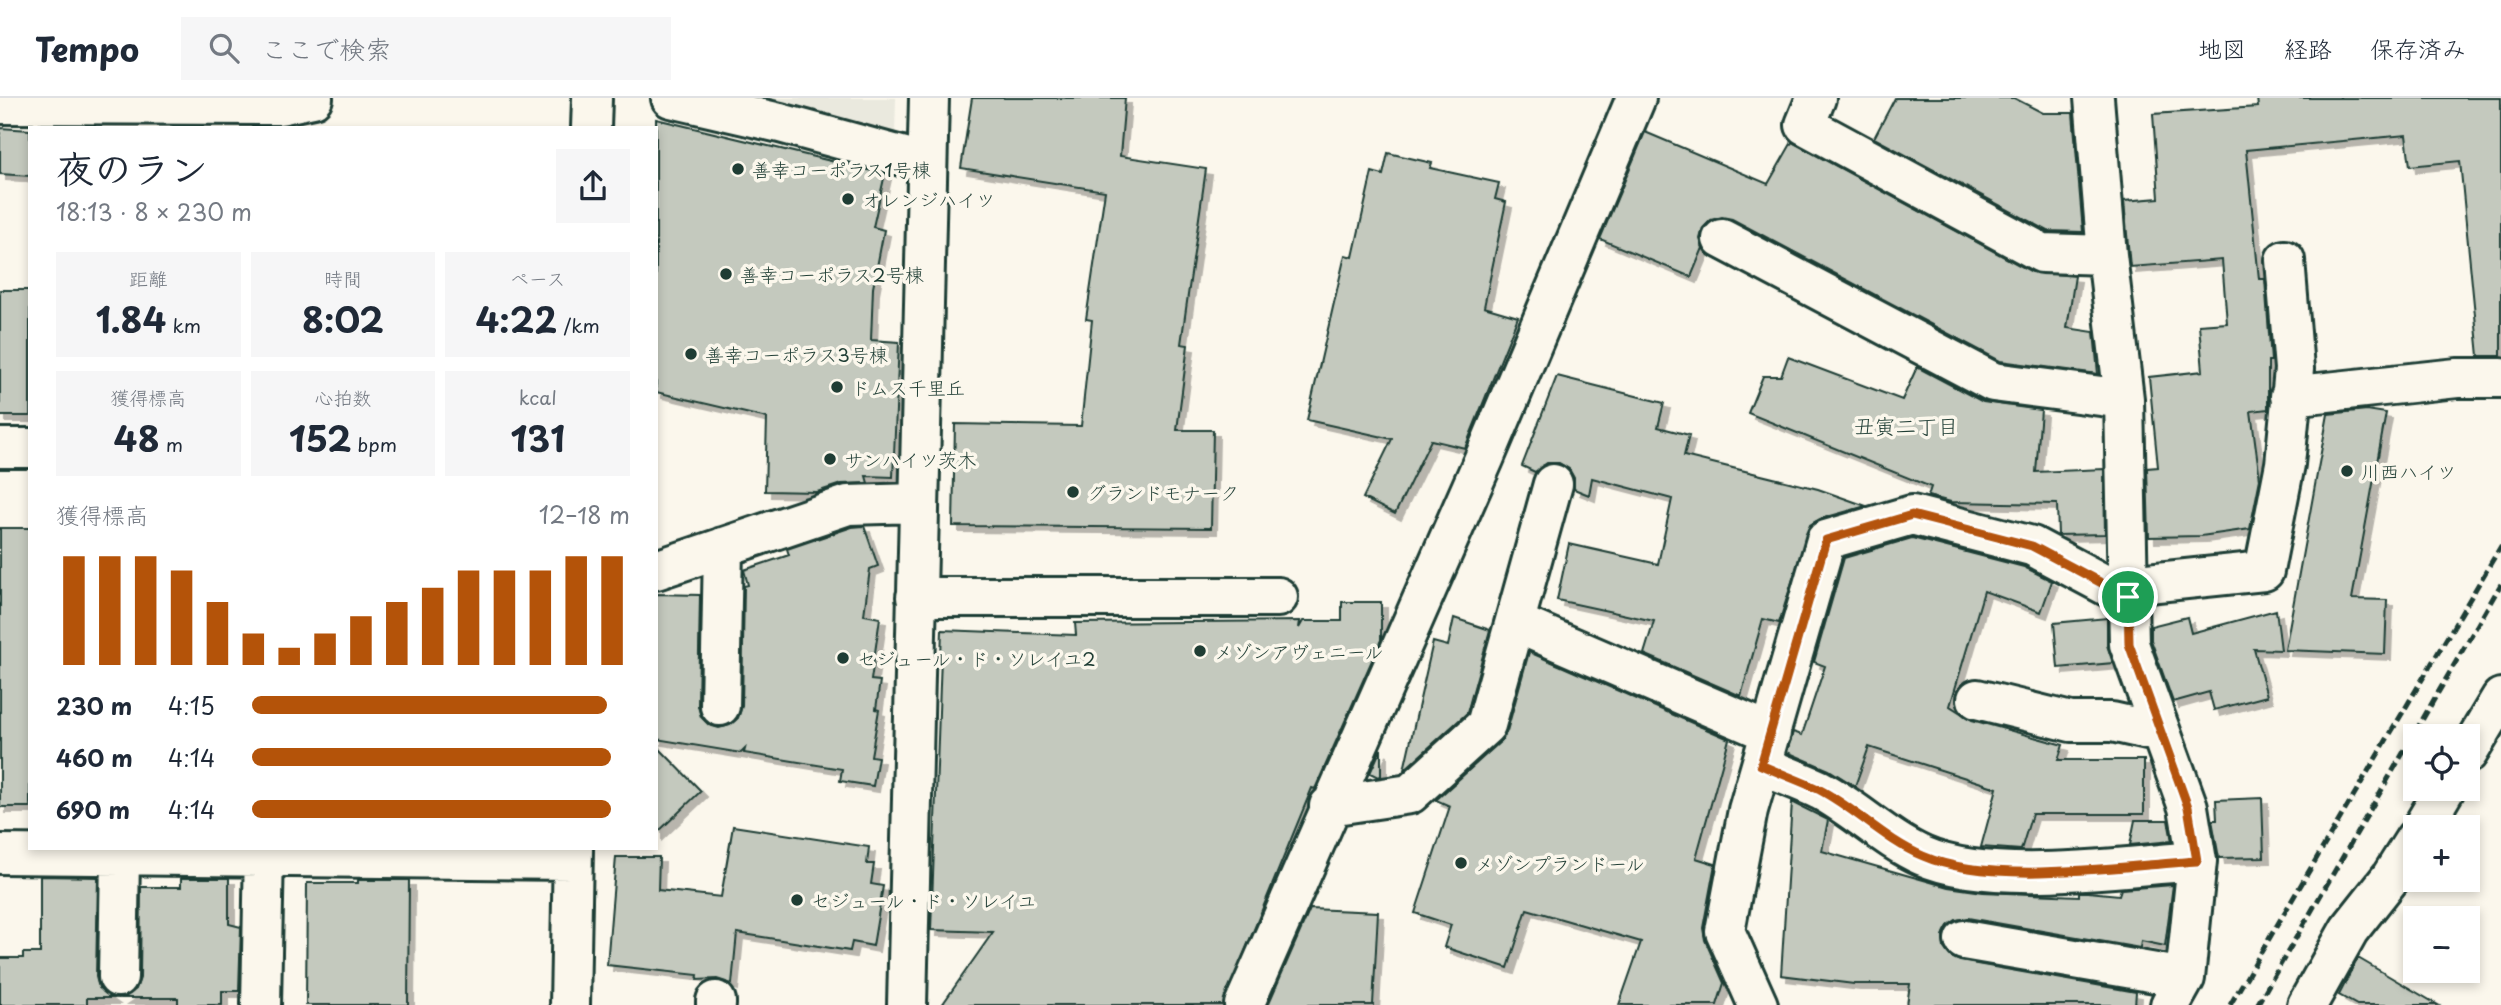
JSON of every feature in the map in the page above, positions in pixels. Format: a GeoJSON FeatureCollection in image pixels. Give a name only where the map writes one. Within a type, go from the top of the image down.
{"type":"FeatureCollection","features":[{"type":"Feature","properties":{"kind":"street"},"geometry":{"type":"LineString","coordinates":[[591,126],[592,98]]}},
{"type":"Feature","properties":{"kind":"street"},"geometry":{"type":"LineString","coordinates":[[671,98],[780,123],[927,163]]}},
{"type":"Feature","properties":{"kind":"street"},"geometry":{"type":"LineString","coordinates":[[907,1005],[929,98]]}},
{"type":"Feature","properties":{"kind":"street"},"geometry":{"type":"LineString","coordinates":[[1244,1005],[1329,806],[1484,459],[1636,98]]}},
{"type":"Feature","properties":{"kind":"street"},"geometry":{"type":"LineString","coordinates":[[1816,98],[1805,125],[1816,132],[2042,253],[2107,255]]}},
{"type":"Feature","properties":{"kind":"street"},"geometry":{"type":"LineString","coordinates":[[1964,940],[2178,992],[2197,861],[2188,807],[2129,644],[2124,399],[2107,255],[2094,98]]}},
{"type":"Feature","properties":{"kind":"street"},"geometry":{"type":"LineString","coordinates":[[0,104],[291,110]]}},
{"type":"Feature","properties":{"kind":"street"},"geometry":{"type":"LineString","coordinates":[[1723,239],[1993,382],[2124,399]]}},
{"type":"Feature","properties":{"kind":"street"},"geometry":{"type":"LineString","coordinates":[[1758,1005],[1724,931],[1748,810],[1826,540],[1912,515],[2032,546],[2128,591],[2264,571],[2285,464],[2294,369],[2285,260]]}},
{"type":"Feature","properties":{"kind":"street"},"geometry":{"type":"LineString","coordinates":[[2290,396],[2457,378],[2501,378]]}},
{"type":"Feature","properties":{"kind":"street"},"geometry":{"type":"LineString","coordinates":[[0,448],[28,448]]}},
{"type":"Feature","properties":{"kind":"street"},"geometry":{"type":"LineString","coordinates":[[1329,806],[1410,794],[1486,725],[1553,484]]}},
{"type":"Feature","properties":{"kind":"street"},"geometry":{"type":"LineString","coordinates":[[658,569],[848,505],[918,503]]}},
{"type":"Feature","properties":{"kind":"street"},"geometry":{"type":"LineString","coordinates":[[720,706],[723,547]]}},
{"type":"Feature","properties":{"kind":"street"},"geometry":{"type":"LineString","coordinates":[[916,597],[1278,597]]}},
{"type":"Feature","properties":{"kind":"street"},"geometry":{"type":"LineString","coordinates":[[1516,623],[1766,749],[1875,830],[1924,857],[1969,869],[2023,872],[2197,861]]}},
{"type":"Feature","properties":{"kind":"street"},"geometry":{"type":"LineString","coordinates":[[2480,733],[2501,698]]}},
{"type":"Feature","properties":{"kind":"street"},"geometry":{"type":"LineString","coordinates":[[1977,699],[2071,722],[2112,722],[2161,733]]}},
{"type":"Feature","properties":{"kind":"street"},"geometry":{"type":"LineString","coordinates":[[261,1005],[264,853]]}},
{"type":"Feature","properties":{"kind":"street"},"geometry":{"type":"LineString","coordinates":[[0,854],[573,854],[570,1005]]}},
{"type":"Feature","properties":{"kind":"street"},"geometry":{"type":"LineString","coordinates":[[118,977],[120,856]]}},
{"type":"Feature","properties":{"kind":"street"},"geometry":{"type":"LineString","coordinates":[[2307,1005],[2348,930],[2403,858]]}},
{"type":"Feature","properties":{"kind":"shaded area"},"geometry":{"type":"Polygon","coordinates":[[[743,98],[896,98],[895,135],[743,98]]]}},
{"type":"Feature","properties":{"kind":"building"},"geometry":{"type":"Polygon","coordinates":[[[972,98],[1125,98],[1120,156],[1206,169],[1181,344],[1188,345],[1177,430],[1213,430],[1211,528],[953,526],[955,424],[1081,426],[1092,320],[1086,319],[1105,191],[961,168],[972,98]]]}},
{"type":"Feature","properties":{"kind":"building"},"geometry":{"type":"Polygon","coordinates":[[[1895,98],[2014,98],[2043,113],[2073,113],[2083,232],[2048,231],[1874,138],[1895,98]]]}},
{"type":"Feature","properties":{"kind":"building"},"geometry":{"type":"Polygon","coordinates":[[[2257,98],[2501,98],[2501,356],[2479,356],[2460,161],[2410,166],[2406,135],[2246,150],[2259,279],[2265,279],[2271,361],[2268,361],[2268,409],[2251,411],[2260,479],[2250,529],[2201,536],[2149,537],[2147,468],[2158,467],[2149,377],[2203,371],[2199,325],[2227,323],[2222,260],[2130,267],[2124,201],[2159,198],[2153,114],[2258,107],[2257,98]]]}},
{"type":"Feature","properties":{"kind":"building"},"geometry":{"type":"Polygon","coordinates":[[[656,119],[885,174],[873,227],[884,230],[873,288],[871,340],[899,342],[893,477],[866,476],[868,483],[841,484],[817,492],[765,491],[767,418],[658,392],[656,119]]]}},
{"type":"Feature","properties":{"kind":"building"},"geometry":{"type":"Polygon","coordinates":[[[0,128],[28,130],[28,176],[0,174],[0,128]]]}},
{"type":"Feature","properties":{"kind":"building"},"geometry":{"type":"Polygon","coordinates":[[[1645,132],[1768,184],[1792,142],[2032,272],[2075,276],[2067,328],[2094,332],[2098,374],[2000,361],[1732,219],[1722,217],[1711,220],[1703,228],[1700,239],[1703,248],[1691,277],[1600,239],[1645,132]]]}},
{"type":"Feature","properties":{"kind":"building"},"geometry":{"type":"Polygon","coordinates":[[[1388,153],[1432,163],[1430,168],[1499,183],[1495,199],[1506,202],[1484,307],[1518,317],[1465,448],[1431,440],[1395,514],[1363,498],[1392,439],[1307,420],[1345,255],[1353,257],[1372,172],[1383,175],[1388,153]]]}},
{"type":"Feature","properties":{"kind":"building"},"geometry":{"type":"Polygon","coordinates":[[[0,290],[28,290],[28,416],[0,416],[0,290]]]}},
{"type":"Feature","properties":{"kind":"building"},"geometry":{"type":"Polygon","coordinates":[[[1788,357],[1902,400],[1917,367],[1983,402],[2041,410],[2036,472],[2104,469],[2105,534],[2058,535],[2057,504],[1951,502],[1928,496],[1931,487],[1748,413],[1763,376],[1781,376],[1788,357]]]}},
{"type":"Feature","properties":{"kind":"building"},"geometry":{"type":"Polygon","coordinates":[[[1557,376],[1664,403],[1658,427],[1689,435],[1684,456],[1818,489],[1866,506],[1820,519],[1810,525],[1779,623],[1763,619],[1741,696],[1644,654],[1654,621],[1557,600],[1569,544],[1658,564],[1672,499],[1592,478],[1589,495],[1574,489],[1574,478],[1569,469],[1559,463],[1547,463],[1535,472],[1522,466],[1557,376]]]}},
{"type":"Feature","properties":{"kind":"building"},"geometry":{"type":"Polygon","coordinates":[[[2367,410],[2386,413],[2352,599],[2387,600],[2385,654],[2285,650],[2328,414],[2367,410]]]}},
{"type":"Feature","properties":{"kind":"building"},"geometry":{"type":"Polygon","coordinates":[[[864,526],[878,566],[870,569],[864,615],[880,618],[871,680],[880,681],[876,709],[879,710],[871,756],[878,757],[873,786],[840,781],[842,769],[744,753],[745,749],[741,753],[658,739],[658,594],[700,595],[698,706],[701,717],[709,725],[719,728],[730,725],[738,718],[742,706],[744,586],[748,585],[744,570],[789,555],[787,549],[852,527],[864,526]]]}},
{"type":"Feature","properties":{"kind":"building"},"geometry":{"type":"Polygon","coordinates":[[[0,528],[28,528],[28,807],[0,807],[0,528]]]}},
{"type":"Feature","properties":{"kind":"building"},"geometry":{"type":"Polygon","coordinates":[[[1912,538],[2024,567],[2052,581],[2041,612],[1984,591],[1950,706],[1972,720],[2063,745],[2058,760],[2144,760],[2144,814],[2032,814],[2021,850],[1981,847],[1997,788],[1869,747],[1855,786],[1829,770],[1787,752],[1793,732],[1802,735],[1825,666],[1814,662],[1844,558],[1912,538]]]}},
{"type":"Feature","properties":{"kind":"building"},"geometry":{"type":"Polygon","coordinates":[[[1342,602],[1381,602],[1381,640],[1315,789],[1312,788],[1223,1005],[942,1005],[993,932],[931,930],[942,630],[1076,635],[1075,623],[1300,621],[1299,628],[1303,621],[1342,621],[1342,602]]]}},
{"type":"Feature","properties":{"kind":"building"},"geometry":{"type":"Polygon","coordinates":[[[2276,610],[2281,650],[2254,649],[2267,696],[2214,710],[2209,692],[2173,702],[2151,640],[2151,626],[2187,617],[2191,633],[2276,610]]]}},
{"type":"Feature","properties":{"kind":"building"},"geometry":{"type":"Polygon","coordinates":[[[1454,618],[1490,630],[1467,713],[1404,770],[1433,642],[1448,646],[1454,618]]]}},
{"type":"Feature","properties":{"kind":"building"},"geometry":{"type":"Polygon","coordinates":[[[2107,618],[2107,645],[2113,663],[2058,668],[2054,623],[2107,618]]]}},
{"type":"Feature","properties":{"kind":"building"},"geometry":{"type":"Polygon","coordinates":[[[1529,652],[1729,739],[1696,858],[1715,864],[1703,928],[1705,940],[1724,983],[1717,1005],[1619,1005],[1641,942],[1527,909],[1508,968],[1444,947],[1451,925],[1415,913],[1450,806],[1436,800],[1501,741],[1507,731],[1529,652]]]}},
{"type":"Feature","properties":{"kind":"building"},"geometry":{"type":"Polygon","coordinates":[[[658,747],[701,791],[658,832],[658,747]]]}},
{"type":"Feature","properties":{"kind":"building"},"geometry":{"type":"Polygon","coordinates":[[[1381,749],[1381,776],[1378,777],[1370,773],[1381,749]]]}},
{"type":"Feature","properties":{"kind":"building"},"geometry":{"type":"Polygon","coordinates":[[[2262,798],[2264,857],[2219,858],[2212,820],[2217,820],[2216,800],[2262,798]]]}},
{"type":"Feature","properties":{"kind":"building"},"geometry":{"type":"Polygon","coordinates":[[[1792,802],[1828,820],[1822,851],[1948,887],[1983,892],[2079,896],[2079,892],[2119,895],[2121,889],[2173,885],[2165,946],[2141,941],[2140,948],[1968,918],[1956,920],[1948,926],[1943,936],[1944,948],[1951,957],[1960,961],[2136,992],[2135,1005],[1907,1005],[1910,984],[1854,984],[1781,975],[1792,802]]]}},
{"type":"Feature","properties":{"kind":"building"},"geometry":{"type":"Polygon","coordinates":[[[2135,820],[2168,820],[2172,841],[2130,845],[2135,820]]]}},
{"type":"Feature","properties":{"kind":"building"},"geometry":{"type":"Polygon","coordinates":[[[733,826],[869,847],[867,864],[874,864],[871,884],[883,886],[873,946],[852,942],[850,951],[737,933],[732,984],[717,979],[697,980],[698,975],[607,965],[616,857],[659,857],[658,890],[721,897],[733,826]]]}},
{"type":"Feature","properties":{"kind":"building"},"geometry":{"type":"Polygon","coordinates":[[[40,876],[98,877],[96,977],[99,988],[113,998],[87,998],[87,1005],[0,1005],[0,958],[23,958],[23,953],[40,953],[40,876]]]}},
{"type":"Feature","properties":{"kind":"building"},"geometry":{"type":"Polygon","coordinates":[[[181,878],[229,878],[229,924],[241,927],[239,991],[222,991],[222,1005],[178,1005],[178,998],[123,998],[136,989],[140,978],[141,887],[181,887],[181,878]]]}},
{"type":"Feature","properties":{"kind":"building"},"geometry":{"type":"Polygon","coordinates":[[[358,880],[409,880],[408,1005],[306,1005],[307,883],[358,883],[358,880]]]}},
{"type":"Feature","properties":{"kind":"building"},"geometry":{"type":"Polygon","coordinates":[[[1310,909],[1378,912],[1373,1005],[1268,1005],[1310,909]]]}},
{"type":"Feature","properties":{"kind":"building"},"geometry":{"type":"Polygon","coordinates":[[[2358,958],[2438,1005],[2357,1005],[2339,995],[2358,958]]]}},
{"type":"Feature","properties":{"kind":"railway"},"geometry":{"type":"LineString","coordinates":[[2230,1005],[2501,546]]}},
{"type":"Feature","properties":{"kind":"railway"},"geometry":{"type":"LineString","coordinates":[[2257,1005],[2501,584]]}},
{"type":"Feature","properties":{"kind":"place","name":"善幸コーポラス1号棟"},"geometry":{"type":"Point","coordinates":[738,169]}},
{"type":"Feature","properties":{"kind":"place","name":"オレンジハイツ"},"geometry":{"type":"Point","coordinates":[848,199]}},
{"type":"Feature","properties":{"kind":"place","name":"善幸コーポラス2号棟"},"geometry":{"type":"Point","coordinates":[726,274]}},
{"type":"Feature","properties":{"kind":"place","name":"善幸コーポラス3号棟"},"geometry":{"type":"Point","coordinates":[691,354]}},
{"type":"Feature","properties":{"kind":"place","name":"ドムス千里丘"},"geometry":{"type":"Point","coordinates":[837,387]}},
{"type":"Feature","properties":{"kind":"place","name":"サンハイツ茨木"},"geometry":{"type":"Point","coordinates":[830,459]}},
{"type":"Feature","properties":{"kind":"place","name":"川西ハイツ"},"geometry":{"type":"Point","coordinates":[2347,471]}},
{"type":"Feature","properties":{"kind":"place","name":"グランドモナーク"},"geometry":{"type":"Point","coordinates":[1073,492]}},
{"type":"Feature","properties":{"kind":"place","name":"メゾンアヴェニール"},"geometry":{"type":"Point","coordinates":[1200,651]}},
{"type":"Feature","properties":{"kind":"place","name":"セジュール・ド・ソレイユ2"},"geometry":{"type":"Point","coordinates":[843,658]}},
{"type":"Feature","properties":{"kind":"place","name":"メゾンプランドール"},"geometry":{"type":"Point","coordinates":[1461,863]}},
{"type":"Feature","properties":{"kind":"place","name":"セジュール・ド・ソレイユ"},"geometry":{"type":"Point","coordinates":[797,900]}},
{"type":"Feature","properties":{"kind":"district","name":"丑寅二丁目"},"geometry":{"type":"Point","coordinates":[1906,425]}},
{"type":"Feature","properties":{"kind":"route"},"geometry":{"type":"LineString","coordinates":[[1912,515],[2032,546],[2128,597],[2129,644],[2188,807],[2197,861],[2023,872],[1969,869],[1924,857],[1875,830],[1821,791],[1761,765],[1826,540],[1912,515]]}}]}
